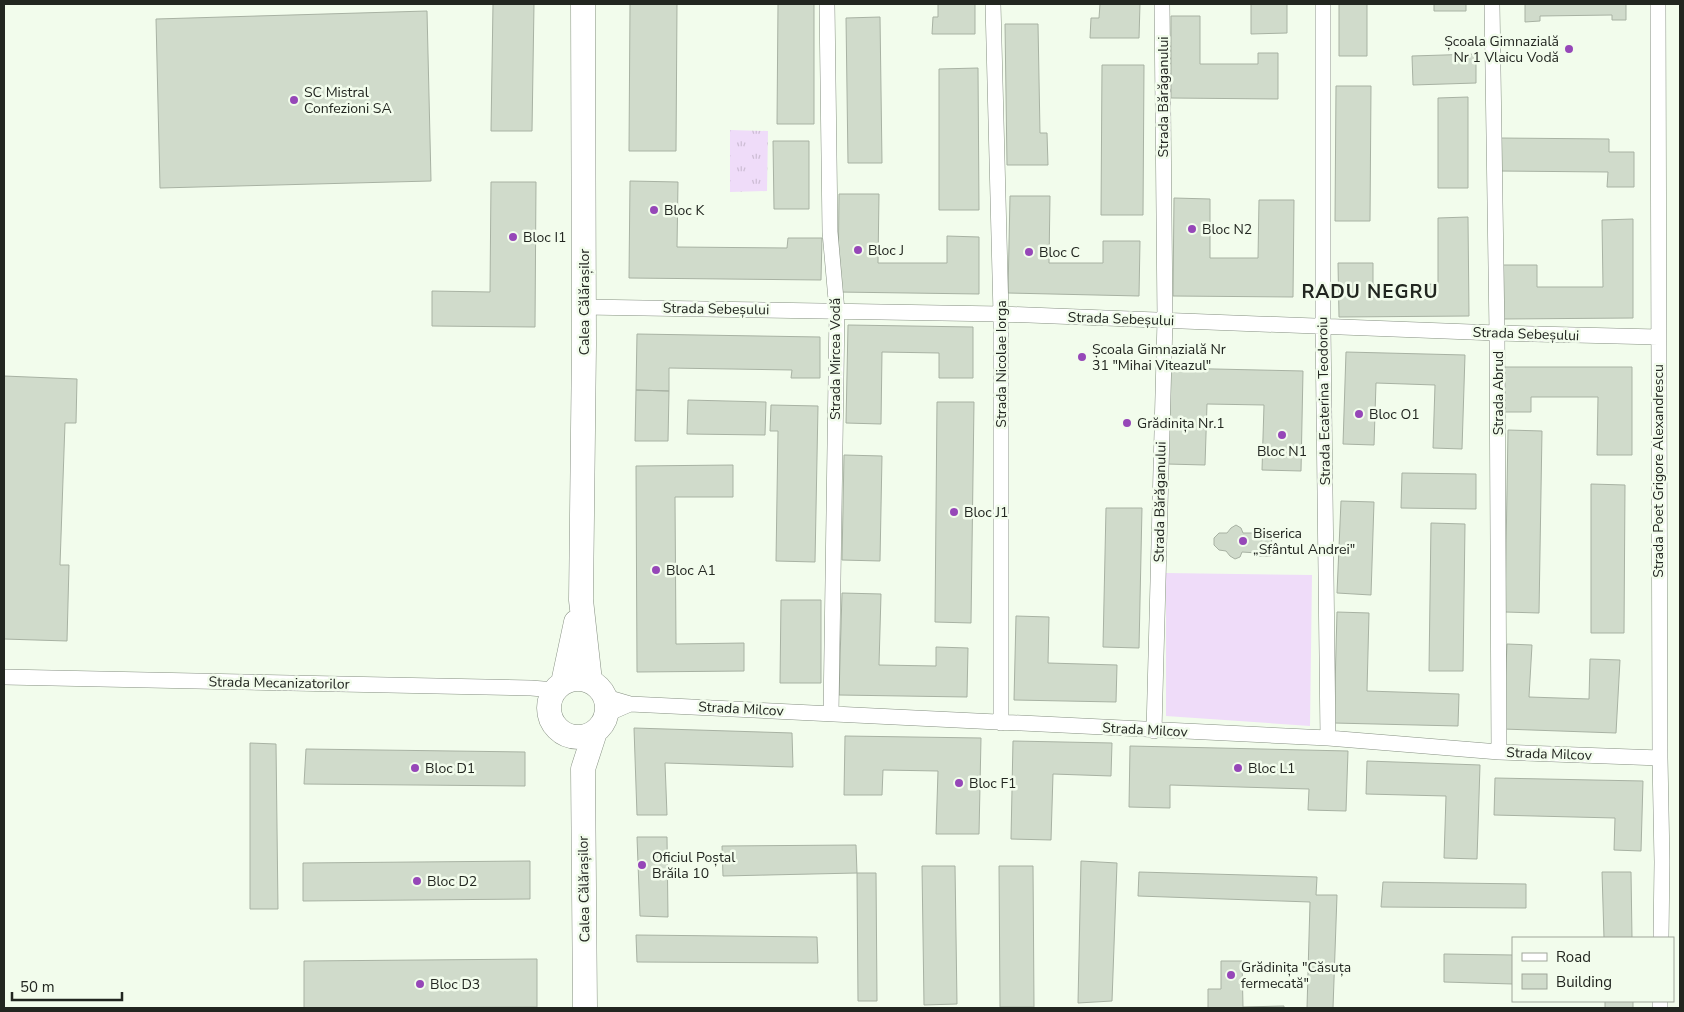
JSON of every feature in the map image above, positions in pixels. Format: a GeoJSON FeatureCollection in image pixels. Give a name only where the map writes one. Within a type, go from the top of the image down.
{"type":"FeatureCollection","features":[{"type":"Feature","properties":{"kind":"main road","name":"Calea Călărașilor"},"geometry":{"type":"LineString","coordinates":[[583,4],[584,307],[581,600],[599,706],[583,769],[585,1008]]}},
{"type":"Feature","properties":{"kind":"main road","name":"Calea Călărașilor"},"geometry":{"type":"LineString","coordinates":[[559,686],[581,600]]}},
{"type":"Feature","properties":{"kind":"main road"},"geometry":{"type":"LineString","coordinates":[[581,678],[599,706],[579,737],[563,733],[552,722],[549,713],[551,697],[559,686],[572,679],[581,678]]}},
{"type":"Feature","properties":{"kind":"main road","name":"Calea Călărașilor"},"geometry":{"type":"LineString","coordinates":[[563,733],[583,769]]}},
{"type":"Feature","properties":{"kind":"street","name":"Strada Mircea Vodă"},"geometry":{"type":"LineString","coordinates":[[827,4],[830,232],[837,311],[831,714]]}},
{"type":"Feature","properties":{"kind":"street","name":"Strada Nicolae Iorga"},"geometry":{"type":"LineString","coordinates":[[993,4],[1001,314],[1001,724]]}},
{"type":"Feature","properties":{"kind":"street","name":"Strada Bărăganului"},"geometry":{"type":"LineString","coordinates":[[1154,731],[1165,320],[1162,4]]}},
{"type":"Feature","properties":{"kind":"street","name":"Strada Ecaterina Teodoroiu"},"geometry":{"type":"LineString","coordinates":[[1323,4],[1328,738]]}},
{"type":"Feature","properties":{"kind":"street","name":"Strada Abrud"},"geometry":{"type":"LineString","coordinates":[[1492,4],[1497,333],[1499,752]]}},
{"type":"Feature","properties":{"kind":"street","name":"Strada Poet Grigore Alexandrescu"},"geometry":{"type":"LineString","coordinates":[[1658,4],[1661,937]]}},
{"type":"Feature","properties":{"kind":"street","name":"Strada Sebeșului"},"geometry":{"type":"LineString","coordinates":[[584,307],[1001,314],[1324,327],[1658,337]]}},
{"type":"Feature","properties":{"kind":"street","name":"Strada Mecanizatorilor"},"geometry":{"type":"LineString","coordinates":[[4,677],[521,688],[559,686]]}},
{"type":"Feature","properties":{"kind":"street","name":"Strada Milcov"},"geometry":{"type":"LineString","coordinates":[[599,706],[630,704],[1001,724],[1328,738],[1499,752],[1660,758]]}},
{"type":"Feature","properties":{"kind":"green space"},"geometry":{"type":"Polygon","coordinates":[[[730,130],[768,131],[767,191],[730,192],[730,130]]]}},
{"type":"Feature","properties":{"kind":"green space"},"geometry":{"type":"Polygon","coordinates":[[[1166,573],[1312,575],[1310,726],[1166,716],[1166,573]]]}},
{"type":"Feature","properties":{"kind":"building"},"geometry":{"type":"Polygon","coordinates":[[[493,4],[534,4],[532,131],[491,131],[493,4]]]}},
{"type":"Feature","properties":{"kind":"building"},"geometry":{"type":"Polygon","coordinates":[[[630,4],[677,4],[676,151],[629,151],[630,4]]]}},
{"type":"Feature","properties":{"kind":"building"},"geometry":{"type":"Polygon","coordinates":[[[778,4],[814,4],[814,124],[777,124],[778,4]]]}},
{"type":"Feature","properties":{"kind":"building"},"geometry":{"type":"Polygon","coordinates":[[[938,4],[975,4],[975,34],[932,34],[933,17],[938,17],[938,4]]]}},
{"type":"Feature","properties":{"kind":"building"},"geometry":{"type":"Polygon","coordinates":[[[1100,4],[1140,4],[1139,38],[1090,38],[1091,18],[1099,18],[1100,4]]]}},
{"type":"Feature","properties":{"kind":"building"},"geometry":{"type":"Polygon","coordinates":[[[1251,4],[1287,4],[1287,33],[1251,34],[1251,4]]]}},
{"type":"Feature","properties":{"kind":"building"},"geometry":{"type":"Polygon","coordinates":[[[1339,4],[1367,4],[1367,56],[1339,56],[1339,4]]]}},
{"type":"Feature","properties":{"kind":"building"},"geometry":{"type":"Polygon","coordinates":[[[1434,4],[1466,4],[1466,11],[1434,11],[1434,4]]]}},
{"type":"Feature","properties":{"kind":"building"},"geometry":{"type":"Polygon","coordinates":[[[1525,4],[1626,4],[1626,20],[1612,20],[1612,15],[1540,16],[1540,21],[1525,22],[1525,4]]]}},
{"type":"Feature","properties":{"kind":"building","name":"SC Mistral Confezioni SA"},"geometry":{"type":"Polygon","coordinates":[[[427,11],[431,181],[160,188],[156,19],[427,11]]]}},
{"type":"Feature","properties":{"kind":"building"},"geometry":{"type":"Polygon","coordinates":[[[1171,16],[1200,16],[1200,64],[1258,64],[1258,53],[1278,53],[1278,99],[1171,98],[1171,16]]]}},
{"type":"Feature","properties":{"kind":"building"},"geometry":{"type":"Polygon","coordinates":[[[880,17],[882,163],[848,163],[846,18],[880,17]]]}},
{"type":"Feature","properties":{"kind":"building"},"geometry":{"type":"Polygon","coordinates":[[[1005,24],[1038,24],[1040,133],[1047,133],[1048,165],[1007,165],[1005,24]]]}},
{"type":"Feature","properties":{"kind":"building"},"geometry":{"type":"Polygon","coordinates":[[[1476,54],[1476,83],[1413,85],[1412,56],[1476,54]]]}},
{"type":"Feature","properties":{"kind":"building"},"geometry":{"type":"Polygon","coordinates":[[[1102,65],[1144,65],[1143,215],[1101,215],[1102,65]]]}},
{"type":"Feature","properties":{"kind":"building"},"geometry":{"type":"Polygon","coordinates":[[[978,68],[979,210],[939,210],[939,69],[978,68]]]}},
{"type":"Feature","properties":{"kind":"building"},"geometry":{"type":"Polygon","coordinates":[[[1336,86],[1371,86],[1370,221],[1335,221],[1336,86]]]}},
{"type":"Feature","properties":{"kind":"building"},"geometry":{"type":"Polygon","coordinates":[[[1468,97],[1468,188],[1438,188],[1438,98],[1468,97]]]}},
{"type":"Feature","properties":{"kind":"building"},"geometry":{"type":"Polygon","coordinates":[[[1499,138],[1609,139],[1609,152],[1634,152],[1634,187],[1607,187],[1608,172],[1499,171],[1499,138]]]}},
{"type":"Feature","properties":{"kind":"building"},"geometry":{"type":"Polygon","coordinates":[[[773,141],[809,141],[809,209],[774,209],[773,141]]]}},
{"type":"Feature","properties":{"kind":"building","name":"Bloc K"},"geometry":{"type":"Polygon","coordinates":[[[630,181],[678,182],[677,247],[787,248],[788,238],[822,238],[821,280],[629,278],[630,181]]]}},
{"type":"Feature","properties":{"kind":"building","name":"Bloc I1"},"geometry":{"type":"Polygon","coordinates":[[[491,182],[536,182],[535,327],[432,326],[432,291],[490,292],[491,182]]]}},
{"type":"Feature","properties":{"kind":"building","name":"Bloc J"},"geometry":{"type":"Polygon","coordinates":[[[839,194],[879,194],[878,263],[947,263],[947,236],[979,237],[979,294],[838,292],[839,194]]]}},
{"type":"Feature","properties":{"kind":"building","name":"Bloc C"},"geometry":{"type":"Polygon","coordinates":[[[1010,196],[1050,196],[1049,263],[1103,263],[1103,241],[1140,241],[1139,296],[1008,293],[1010,196]]]}},
{"type":"Feature","properties":{"kind":"building","name":"Bloc N2"},"geometry":{"type":"Polygon","coordinates":[[[1174,198],[1210,199],[1210,258],[1258,258],[1259,200],[1294,200],[1293,297],[1173,296],[1174,198]]]}},
{"type":"Feature","properties":{"kind":"building"},"geometry":{"type":"Polygon","coordinates":[[[1468,217],[1469,316],[1339,317],[1338,263],[1373,263],[1373,285],[1438,284],[1438,218],[1468,217]]]}},
{"type":"Feature","properties":{"kind":"building"},"geometry":{"type":"Polygon","coordinates":[[[1633,219],[1633,318],[1503,319],[1503,265],[1537,265],[1537,287],[1603,287],[1602,220],[1633,219]]]}},
{"type":"Feature","properties":{"kind":"building"},"geometry":{"type":"Polygon","coordinates":[[[848,325],[973,327],[973,378],[939,378],[939,353],[882,352],[881,424],[846,423],[848,325]]]}},
{"type":"Feature","properties":{"kind":"building"},"geometry":{"type":"Polygon","coordinates":[[[637,334],[820,337],[820,378],[791,378],[792,370],[669,368],[669,391],[636,390],[637,334]]]}},
{"type":"Feature","properties":{"kind":"building","name":"Bloc O1"},"geometry":{"type":"Polygon","coordinates":[[[1346,352],[1465,355],[1462,449],[1433,448],[1435,385],[1376,383],[1374,445],[1343,444],[1346,352]]]}},
{"type":"Feature","properties":{"kind":"building"},"geometry":{"type":"Polygon","coordinates":[[[1502,367],[1632,367],[1632,455],[1597,455],[1598,397],[1531,397],[1531,412],[1502,412],[1502,367]]]}},
{"type":"Feature","properties":{"kind":"building","name":"Bloc N1"},"geometry":{"type":"Polygon","coordinates":[[[1170,368],[1303,371],[1301,471],[1262,470],[1264,405],[1207,404],[1205,465],[1167,464],[1170,368]]]}},
{"type":"Feature","properties":{"kind":"building"},"geometry":{"type":"Polygon","coordinates":[[[4,376],[77,379],[76,423],[65,423],[60,565],[69,565],[67,641],[4,639],[4,376]]]}},
{"type":"Feature","properties":{"kind":"building"},"geometry":{"type":"Polygon","coordinates":[[[636,390],[669,391],[668,441],[635,441],[636,390]]]}},
{"type":"Feature","properties":{"kind":"building"},"geometry":{"type":"Polygon","coordinates":[[[688,400],[766,402],[765,435],[687,434],[688,400]]]}},
{"type":"Feature","properties":{"kind":"building","name":"Bloc J1"},"geometry":{"type":"Polygon","coordinates":[[[937,402],[974,402],[971,623],[935,622],[937,402]]]}},
{"type":"Feature","properties":{"kind":"building"},"geometry":{"type":"Polygon","coordinates":[[[771,405],[818,406],[815,562],[776,561],[778,431],[770,431],[771,405]]]}},
{"type":"Feature","properties":{"kind":"building"},"geometry":{"type":"Polygon","coordinates":[[[1508,430],[1542,431],[1539,613],[1505,612],[1508,430]]]}},
{"type":"Feature","properties":{"kind":"building"},"geometry":{"type":"Polygon","coordinates":[[[844,455],[882,456],[880,561],[842,560],[844,455]]]}},
{"type":"Feature","properties":{"kind":"building","name":"Bloc A1"},"geometry":{"type":"Polygon","coordinates":[[[733,465],[733,497],[675,497],[676,644],[744,643],[744,671],[637,672],[636,466],[733,465]]]}},
{"type":"Feature","properties":{"kind":"building"},"geometry":{"type":"Polygon","coordinates":[[[1402,473],[1476,474],[1476,509],[1401,508],[1402,473]]]}},
{"type":"Feature","properties":{"kind":"building"},"geometry":{"type":"Polygon","coordinates":[[[1591,484],[1625,485],[1624,633],[1591,633],[1591,484]]]}},
{"type":"Feature","properties":{"kind":"building"},"geometry":{"type":"Polygon","coordinates":[[[1341,501],[1374,502],[1371,595],[1337,593],[1341,501]]]}},
{"type":"Feature","properties":{"kind":"building"},"geometry":{"type":"Polygon","coordinates":[[[1106,508],[1142,508],[1139,648],[1103,647],[1106,508]]]}},
{"type":"Feature","properties":{"kind":"building"},"geometry":{"type":"Polygon","coordinates":[[[1431,523],[1465,524],[1463,671],[1429,671],[1431,523]]]}},
{"type":"Feature","properties":{"kind":"building","name":"Biserica „Sfântul Andrei\""},"geometry":{"type":"Polygon","coordinates":[[[1236,525],[1241,528],[1243,533],[1259,533],[1259,530],[1272,530],[1271,556],[1258,556],[1258,553],[1242,552],[1240,557],[1235,559],[1226,551],[1219,550],[1214,545],[1214,538],[1219,533],[1227,533],[1236,525]]]}},
{"type":"Feature","properties":{"kind":"building"},"geometry":{"type":"Polygon","coordinates":[[[842,593],[881,594],[879,665],[936,666],[936,647],[968,648],[967,697],[839,695],[842,593]]]}},
{"type":"Feature","properties":{"kind":"building"},"geometry":{"type":"Polygon","coordinates":[[[781,600],[821,600],[821,683],[780,683],[781,600]]]}},
{"type":"Feature","properties":{"kind":"building"},"geometry":{"type":"Polygon","coordinates":[[[1337,612],[1369,613],[1367,691],[1459,694],[1458,726],[1334,723],[1337,612]]]}},
{"type":"Feature","properties":{"kind":"building"},"geometry":{"type":"Polygon","coordinates":[[[1016,616],[1049,617],[1048,663],[1117,665],[1116,702],[1014,700],[1016,616]]]}},
{"type":"Feature","properties":{"kind":"building"},"geometry":{"type":"Polygon","coordinates":[[[1507,644],[1532,645],[1529,697],[1589,699],[1590,659],[1620,660],[1616,733],[1503,729],[1507,644]]]}},
{"type":"Feature","properties":{"kind":"building"},"geometry":{"type":"Polygon","coordinates":[[[634,728],[792,733],[793,767],[665,763],[667,815],[637,815],[634,728]]]}},
{"type":"Feature","properties":{"kind":"building","name":"Bloc F1"},"geometry":{"type":"Polygon","coordinates":[[[845,736],[981,738],[979,834],[936,834],[938,771],[883,770],[882,795],[844,795],[845,736]]]}},
{"type":"Feature","properties":{"kind":"building"},"geometry":{"type":"Polygon","coordinates":[[[1013,741],[1112,743],[1111,776],[1053,774],[1051,840],[1011,839],[1013,741]]]}},
{"type":"Feature","properties":{"kind":"building"},"geometry":{"type":"Polygon","coordinates":[[[250,743],[276,744],[278,909],[250,909],[250,743]]]}},
{"type":"Feature","properties":{"kind":"building","name":"Bloc L1"},"geometry":{"type":"Polygon","coordinates":[[[1130,746],[1348,751],[1346,811],[1308,810],[1309,789],[1170,785],[1170,808],[1129,807],[1130,746]]]}},
{"type":"Feature","properties":{"kind":"building","name":"Bloc D1"},"geometry":{"type":"Polygon","coordinates":[[[306,749],[525,752],[525,786],[304,784],[306,749]]]}},
{"type":"Feature","properties":{"kind":"building"},"geometry":{"type":"Polygon","coordinates":[[[1367,761],[1480,765],[1477,859],[1444,858],[1446,796],[1366,794],[1367,761]]]}},
{"type":"Feature","properties":{"kind":"building"},"geometry":{"type":"Polygon","coordinates":[[[1495,778],[1643,781],[1641,851],[1614,850],[1615,818],[1494,815],[1495,778]]]}},
{"type":"Feature","properties":{"kind":"building"},"geometry":{"type":"Polygon","coordinates":[[[637,837],[667,837],[668,917],[640,916],[637,837]]]}},
{"type":"Feature","properties":{"kind":"building"},"geometry":{"type":"Polygon","coordinates":[[[856,845],[857,873],[723,876],[722,846],[856,845]]]}},
{"type":"Feature","properties":{"kind":"building","name":"Bloc D2"},"geometry":{"type":"Polygon","coordinates":[[[530,861],[530,899],[303,901],[303,863],[530,861]]]}},
{"type":"Feature","properties":{"kind":"building"},"geometry":{"type":"Polygon","coordinates":[[[1081,861],[1117,863],[1112,1001],[1078,1003],[1081,861]]]}},
{"type":"Feature","properties":{"kind":"building"},"geometry":{"type":"Polygon","coordinates":[[[922,866],[955,866],[957,1004],[924,1005],[922,866]]]}},
{"type":"Feature","properties":{"kind":"building"},"geometry":{"type":"Polygon","coordinates":[[[999,866],[1033,866],[1034,1007],[1000,1007],[999,866]]]}},
{"type":"Feature","properties":{"kind":"building"},"geometry":{"type":"Polygon","coordinates":[[[1139,872],[1317,877],[1316,895],[1337,895],[1333,1008],[1307,1008],[1310,902],[1138,896],[1139,872]]]}},
{"type":"Feature","properties":{"kind":"building"},"geometry":{"type":"Polygon","coordinates":[[[1602,872],[1631,872],[1632,937],[1604,937],[1602,872]]]}},
{"type":"Feature","properties":{"kind":"building"},"geometry":{"type":"Polygon","coordinates":[[[857,873],[876,873],[877,1001],[858,1001],[857,873]]]}},
{"type":"Feature","properties":{"kind":"building"},"geometry":{"type":"Polygon","coordinates":[[[1383,882],[1526,884],[1526,908],[1381,907],[1383,882]]]}},
{"type":"Feature","properties":{"kind":"building"},"geometry":{"type":"Polygon","coordinates":[[[636,935],[817,937],[818,963],[637,962],[636,935]]]}},
{"type":"Feature","properties":{"kind":"building"},"geometry":{"type":"Polygon","coordinates":[[[1444,954],[1512,955],[1512,984],[1444,982],[1444,954]]]}},
{"type":"Feature","properties":{"kind":"building","name":"Bloc D3"},"geometry":{"type":"Polygon","coordinates":[[[537,959],[537,1007],[304,1008],[304,961],[537,959]]]}},
{"type":"Feature","properties":{"kind":"building","name":"Grădinița \"Căsuța fermecată\""},"geometry":{"type":"Polygon","coordinates":[[[1221,961],[1242,961],[1243,1007],[1284,1006],[1284,1008],[1208,1008],[1208,989],[1221,989],[1221,961]]]}},
{"type":"Feature","properties":{"kind":"building"},"geometry":{"type":"Polygon","coordinates":[[[1605,1002],[1633,1002],[1633,1008],[1605,1008],[1605,1002]]]}},
{"type":"Feature","properties":{"kind":"place","name":"Școala Gimnazială Nr 1 Vlaicu Vodă"},"geometry":{"type":"Point","coordinates":[1569,49]}},
{"type":"Feature","properties":{"kind":"place","name":"SC Mistral Confezioni SA"},"geometry":{"type":"Point","coordinates":[294,100]}},
{"type":"Feature","properties":{"kind":"place","name":"Bloc K"},"geometry":{"type":"Point","coordinates":[654,210]}},
{"type":"Feature","properties":{"kind":"place","name":"Bloc N2"},"geometry":{"type":"Point","coordinates":[1192,229]}},
{"type":"Feature","properties":{"kind":"place","name":"Bloc I1"},"geometry":{"type":"Point","coordinates":[513,237]}},
{"type":"Feature","properties":{"kind":"place","name":"Bloc J"},"geometry":{"type":"Point","coordinates":[858,250]}},
{"type":"Feature","properties":{"kind":"place","name":"Bloc C"},"geometry":{"type":"Point","coordinates":[1029,252]}},
{"type":"Feature","properties":{"kind":"place","name":"Școala Gimnazială Nr 31 \"Mihai Viteazul\""},"geometry":{"type":"Point","coordinates":[1082,357]}},
{"type":"Feature","properties":{"kind":"place","name":"Bloc O1"},"geometry":{"type":"Point","coordinates":[1359,414]}},
{"type":"Feature","properties":{"kind":"place","name":"Grădinița Nr.1"},"geometry":{"type":"Point","coordinates":[1127,423]}},
{"type":"Feature","properties":{"kind":"place","name":"Bloc N1"},"geometry":{"type":"Point","coordinates":[1282,435]}},
{"type":"Feature","properties":{"kind":"place","name":"Bloc J1"},"geometry":{"type":"Point","coordinates":[954,512]}},
{"type":"Feature","properties":{"kind":"place","name":"Biserica „Sfântul Andrei\""},"geometry":{"type":"Point","coordinates":[1243,541]}},
{"type":"Feature","properties":{"kind":"place","name":"Bloc A1"},"geometry":{"type":"Point","coordinates":[656,570]}},
{"type":"Feature","properties":{"kind":"place","name":"Bloc D1"},"geometry":{"type":"Point","coordinates":[415,768]}},
{"type":"Feature","properties":{"kind":"place","name":"Bloc L1"},"geometry":{"type":"Point","coordinates":[1238,768]}},
{"type":"Feature","properties":{"kind":"place","name":"Bloc F1"},"geometry":{"type":"Point","coordinates":[959,783]}},
{"type":"Feature","properties":{"kind":"place","name":"Oficiul Poștal Brăila 10"},"geometry":{"type":"Point","coordinates":[642,865]}},
{"type":"Feature","properties":{"kind":"place","name":"Bloc D2"},"geometry":{"type":"Point","coordinates":[417,881]}},
{"type":"Feature","properties":{"kind":"place","name":"Grădinița \"Căsuța fermecată\""},"geometry":{"type":"Point","coordinates":[1231,975]}},
{"type":"Feature","properties":{"kind":"place","name":"Bloc D3"},"geometry":{"type":"Point","coordinates":[420,984]}},
{"type":"Feature","properties":{"kind":"district","name":"RADU NEGRU"},"geometry":{"type":"Point","coordinates":[1370,292]}}]}
